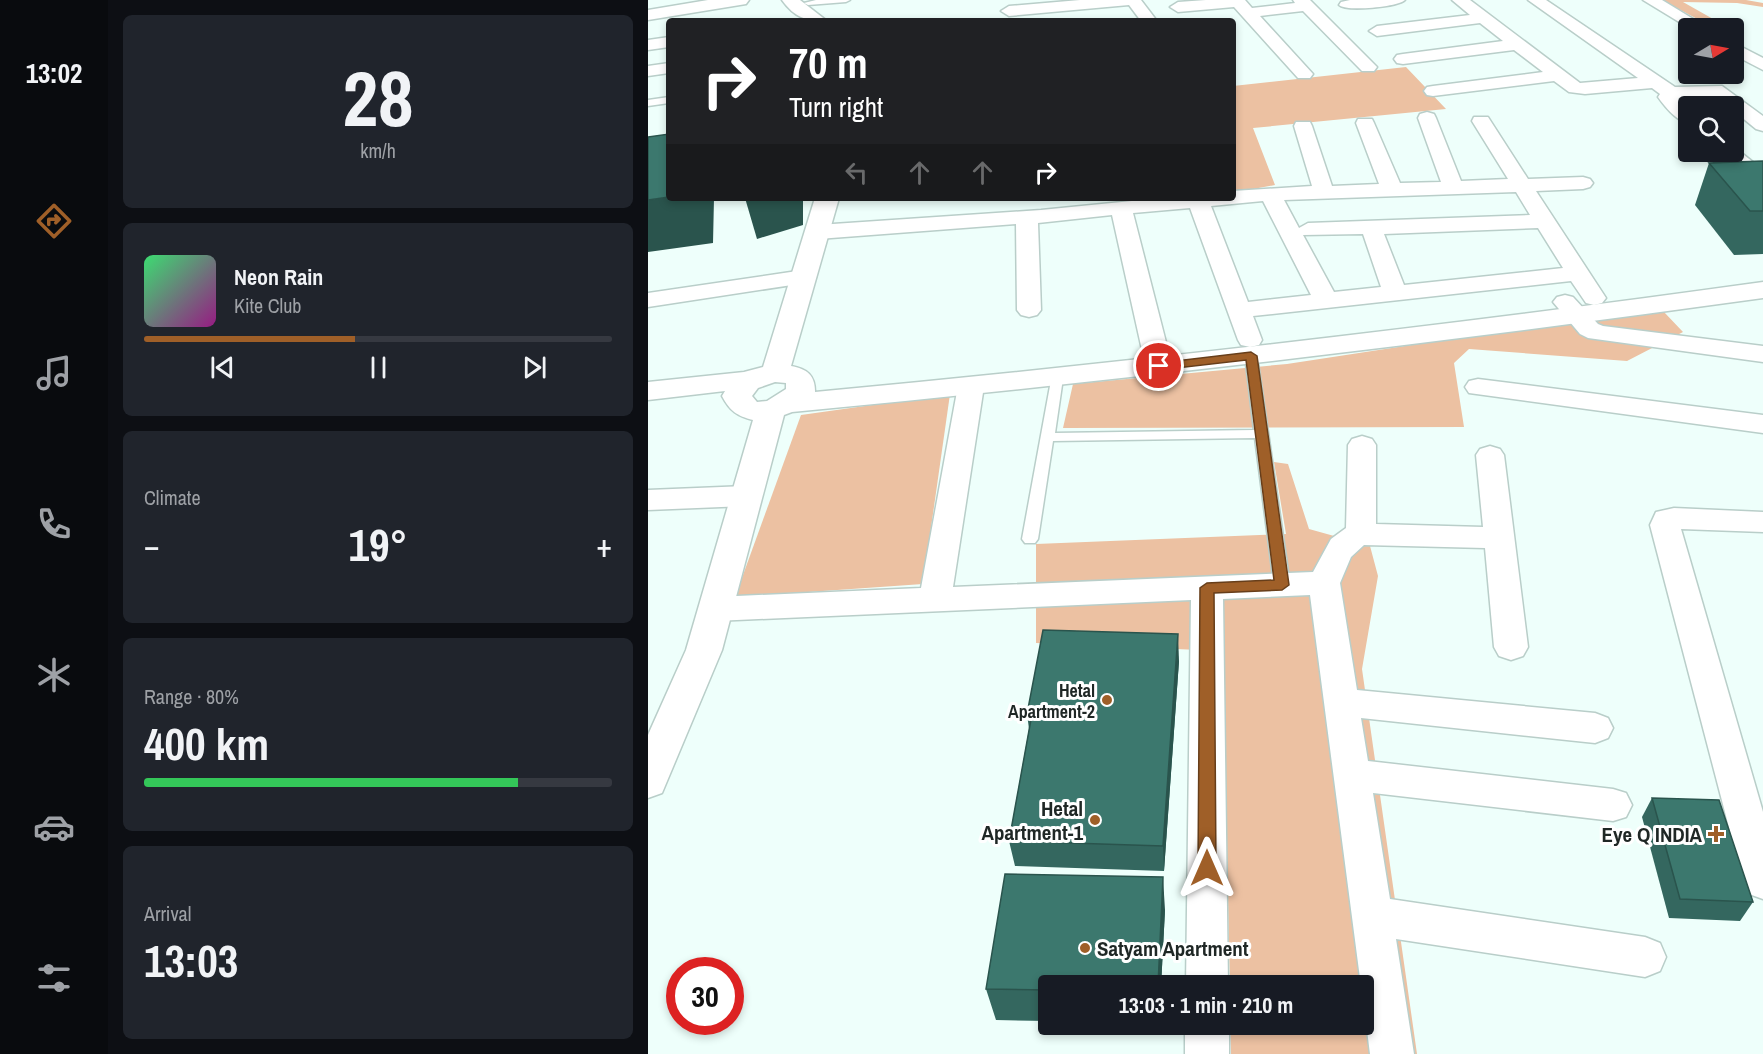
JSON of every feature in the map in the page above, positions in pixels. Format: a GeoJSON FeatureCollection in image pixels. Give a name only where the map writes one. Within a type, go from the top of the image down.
{"type":"FeatureCollection","features":[{"type":"Feature","properties":{"kind":"street"},"geometry":{"type":"LineString","coordinates":[[648,9],[693,0]]}},
{"type":"Feature","properties":{"kind":"street"},"geometry":{"type":"LineString","coordinates":[[648,15],[740,0]]}},
{"type":"Feature","properties":{"kind":"street"},"geometry":{"type":"LineString","coordinates":[[791,0],[797,8],[811,9]]}},
{"type":"Feature","properties":{"kind":"street"},"geometry":{"type":"LineString","coordinates":[[1009,11],[1054,3],[1133,0],[1147,18]]}},
{"type":"Feature","properties":{"kind":"street"},"geometry":{"type":"LineString","coordinates":[[1347,5],[1397,0]]}},
{"type":"Feature","properties":{"kind":"street"},"geometry":{"type":"LineString","coordinates":[[1460,0],[1558,75],[1580,89],[1664,87],[1716,90],[1763,125]]}},
{"type":"Feature","properties":{"kind":"street"},"geometry":{"type":"LineString","coordinates":[[1536,0],[1664,87],[1667,97],[1678,108]]}},
{"type":"Feature","properties":{"kind":"street"},"geometry":{"type":"LineString","coordinates":[[1651,0],[1682,18]]}},
{"type":"Feature","properties":{"kind":"street"},"geometry":{"type":"LineString","coordinates":[[1175,4],[1305,3],[1368,66]]}},
{"type":"Feature","properties":{"kind":"street"},"geometry":{"type":"LineString","coordinates":[[1175,4],[1187,18]]}},
{"type":"Feature","properties":{"kind":"street"},"geometry":{"type":"LineString","coordinates":[[1241,5],[1304,74]]}},
{"type":"Feature","properties":{"kind":"street"},"geometry":{"type":"LineString","coordinates":[[1377,31],[1484,18]]}},
{"type":"Feature","properties":{"kind":"street"},"geometry":{"type":"LineString","coordinates":[[648,45],[666,42]]}},
{"type":"Feature","properties":{"kind":"street"},"geometry":{"type":"LineString","coordinates":[[1403,59],[1519,44]]}},
{"type":"Feature","properties":{"kind":"street"},"geometry":{"type":"LineString","coordinates":[[1744,51],[1763,51]]}},
{"type":"Feature","properties":{"kind":"street"},"geometry":{"type":"LineString","coordinates":[[1744,54],[1763,65]]}},
{"type":"Feature","properties":{"kind":"street"},"geometry":{"type":"LineString","coordinates":[[648,71],[666,68]]}},
{"type":"Feature","properties":{"kind":"street"},"geometry":{"type":"LineString","coordinates":[[1433,91],[1558,75]]}},
{"type":"Feature","properties":{"kind":"street"},"geometry":{"type":"LineString","coordinates":[[1426,118],[1453,187]]}},
{"type":"Feature","properties":{"kind":"street"},"geometry":{"type":"LineString","coordinates":[[1481,121],[1578,273],[1578,305],[1589,329],[1607,335],[1763,354]]}},
{"type":"Feature","properties":{"kind":"street"},"geometry":{"type":"LineString","coordinates":[[1365,123],[1392,190]]}},
{"type":"Feature","properties":{"kind":"street"},"geometry":{"type":"LineString","coordinates":[[1303,126],[1324,192]]}},
{"type":"Feature","properties":{"kind":"street"},"geometry":{"type":"LineString","coordinates":[[1741,162],[1763,180]]}},
{"type":"Feature","properties":{"kind":"street"},"geometry":{"type":"LineString","coordinates":[[1236,197],[1583,183]]}},
{"type":"Feature","properties":{"kind":"street"},"geometry":{"type":"LineString","coordinates":[[1270,194],[1326,300]]}},
{"type":"Feature","properties":{"kind":"street"},"geometry":{"type":"LineString","coordinates":[[648,781],[704,650],[746,496],[771,391],[826,201]]}},
{"type":"Feature","properties":{"kind":"street"},"geometry":{"type":"LineString","coordinates":[[983,201],[986,220]]}},
{"type":"Feature","properties":{"kind":"street"},"geometry":{"type":"LineString","coordinates":[[818,232],[1027,217],[1180,201]]}},
{"type":"Feature","properties":{"kind":"street"},"geometry":{"type":"LineString","coordinates":[[1198,201],[1250,348]]}},
{"type":"Feature","properties":{"kind":"street"},"geometry":{"type":"LineString","coordinates":[[1121,208],[1155,350]]}},
{"type":"Feature","properties":{"kind":"street"},"geometry":{"type":"LineString","coordinates":[[1027,217],[1029,310]]}},
{"type":"Feature","properties":{"kind":"street"},"geometry":{"type":"LineString","coordinates":[[1308,230],[1544,221]]}},
{"type":"Feature","properties":{"kind":"street"},"geometry":{"type":"LineString","coordinates":[[1371,227],[1395,293]]}},
{"type":"Feature","properties":{"kind":"street"},"geometry":{"type":"LineString","coordinates":[[648,391],[771,391],[971,386],[1058,378],[1250,348],[1578,305],[1763,272]]}},
{"type":"Feature","properties":{"kind":"street"},"geometry":{"type":"LineString","coordinates":[[1238,309],[1578,273]]}},
{"type":"Feature","properties":{"kind":"street"},"geometry":{"type":"LineString","coordinates":[[648,300],[804,277]]}},
{"type":"Feature","properties":{"kind":"street"},"geometry":{"type":"LineString","coordinates":[[1578,305],[1763,290]]}},
{"type":"Feature","properties":{"kind":"street"},"geometry":{"type":"LineString","coordinates":[[648,412],[771,391],[1020,364],[1155,350],[1250,348]]}},
{"type":"Feature","properties":{"kind":"street"},"geometry":{"type":"LineString","coordinates":[[935,599],[971,386]]}},
{"type":"Feature","properties":{"kind":"street"},"geometry":{"type":"LineString","coordinates":[[1478,387],[1763,424]]}},
{"type":"Feature","properties":{"kind":"street"},"geometry":{"type":"LineString","coordinates":[[1361,534],[1362,445]]}},
{"type":"Feature","properties":{"kind":"street"},"geometry":{"type":"LineString","coordinates":[[1490,455],[1511,647]]}},
{"type":"Feature","properties":{"kind":"street"},"geometry":{"type":"LineString","coordinates":[[648,500],[746,496]]}},
{"type":"Feature","properties":{"kind":"street"},"geometry":{"type":"LineString","coordinates":[[1763,522],[1674,518],[1667,519],[1665,525],[1763,881]]}},
{"type":"Feature","properties":{"kind":"street"},"geometry":{"type":"LineString","coordinates":[[1392,1054],[1324,583],[1340,547],[1361,534],[1500,538]]}},
{"type":"Feature","properties":{"kind":"street"},"geometry":{"type":"LineString","coordinates":[[715,609],[1324,583]]}},
{"type":"Feature","properties":{"kind":"street"},"geometry":{"type":"LineString","coordinates":[[1207,588],[1207,975]]}},
{"type":"Feature","properties":{"kind":"street"},"geometry":{"type":"LineString","coordinates":[[1341,702],[1595,728]]}},
{"type":"Feature","properties":{"kind":"street"},"geometry":{"type":"LineString","coordinates":[[1352,775],[1612,805]]}},
{"type":"Feature","properties":{"kind":"street"},"geometry":{"type":"LineString","coordinates":[[1372,916],[1645,957]]}},
{"type":"Feature","properties":{"kind":"street"},"geometry":{"type":"LineString","coordinates":[[1207,1035],[1207,1054]]}},
{"type":"Feature","properties":{"kind":"lane"},"geometry":{"type":"LineString","coordinates":[[811,9],[846,0]]}},
{"type":"Feature","properties":{"kind":"lane"},"geometry":{"type":"LineString","coordinates":[[648,103],[666,100]]}},
{"type":"Feature","properties":{"kind":"lane"},"geometry":{"type":"LineString","coordinates":[[1250,348],[1282,585]]}},
{"type":"Feature","properties":{"kind":"lane"},"geometry":{"type":"LineString","coordinates":[[1030,539],[1058,378]]}},
{"type":"Feature","properties":{"kind":"lane"},"geometry":{"type":"LineString","coordinates":[[1047,437],[1262,435]]}},
{"type":"Feature","properties":{"kind":"shaded area"},"geometry":{"type":"Polygon","coordinates":[[[1662,0],[1746,0],[1763,3],[1763,7],[1737,3],[1683,2],[1711,18],[1695,18],[1662,0]]]}},
{"type":"Feature","properties":{"kind":"shaded area"},"geometry":{"type":"Polygon","coordinates":[[[1406,67],[1446,109],[1253,128],[1275,185],[1237,192],[1236,86],[1406,67]]]}},
{"type":"Feature","properties":{"kind":"shaded area"},"geometry":{"type":"Polygon","coordinates":[[[1664,312],[1683,332],[1627,361],[1469,349],[1454,363],[1464,427],[1063,428],[1073,384],[1287,364],[1516,329],[1664,312]]]}},
{"type":"Feature","properties":{"kind":"shaded area"},"geometry":{"type":"Polygon","coordinates":[[[950,394],[923,584],[735,597],[801,415],[950,394]]]}},
{"type":"Feature","properties":{"kind":"shaded area"},"geometry":{"type":"Polygon","coordinates":[[[1274,462],[1288,464],[1309,529],[1370,546],[1378,576],[1362,669],[1417,1054],[1231,1054],[1230,1035],[1374,1035],[1374,975],[1230,975],[1222,651],[1036,643],[1036,544],[1286,534],[1274,462]]]}},
{"type":"Feature","properties":{"kind":"building"},"geometry":{"type":"Polygon","coordinates":[[[666,134],[666,197],[648,200],[648,137],[666,134]]]}},
{"type":"Feature","properties":{"kind":"building"},"geometry":{"type":"Polygon","coordinates":[[[1763,161],[1763,211],[1750,211],[1709,163],[1763,161]]]}},
{"type":"Feature","properties":{"kind":"building"},"geometry":{"type":"Polygon","coordinates":[[[1043,630],[1178,634],[1163,846],[1009,841],[1032,714],[1027,714],[1043,630]]]}},
{"type":"Feature","properties":{"kind":"building"},"geometry":{"type":"Polygon","coordinates":[[[1652,798],[1719,800],[1753,902],[1680,899],[1652,798]]]}},
{"type":"Feature","properties":{"kind":"building","name":"Satyam Apartment"},"geometry":{"type":"Polygon","coordinates":[[[1005,874],[1163,877],[1159,975],[1038,975],[1038,990],[986,989],[1005,874]]]}},
{"type":"Feature","properties":{"kind":"place","name":"Hetal Apartment-2"},"geometry":{"type":"Point","coordinates":[1107,700]}},
{"type":"Feature","properties":{"kind":"place","name":"Hetal Apartment-1"},"geometry":{"type":"Point","coordinates":[1095,820]}},
{"type":"Feature","properties":{"kind":"place","name":"Eye Q INDIA"},"geometry":{"type":"Point","coordinates":[1716,834]}},
{"type":"Feature","properties":{"kind":"place","name":"Satyam Apartment"},"geometry":{"type":"Point","coordinates":[1085,948]}},
{"type":"Feature","properties":{"kind":"route"},"geometry":{"type":"LineString","coordinates":[[1159,366],[1251,356],[1282,585],[1207,588],[1207,868]]}}]}
